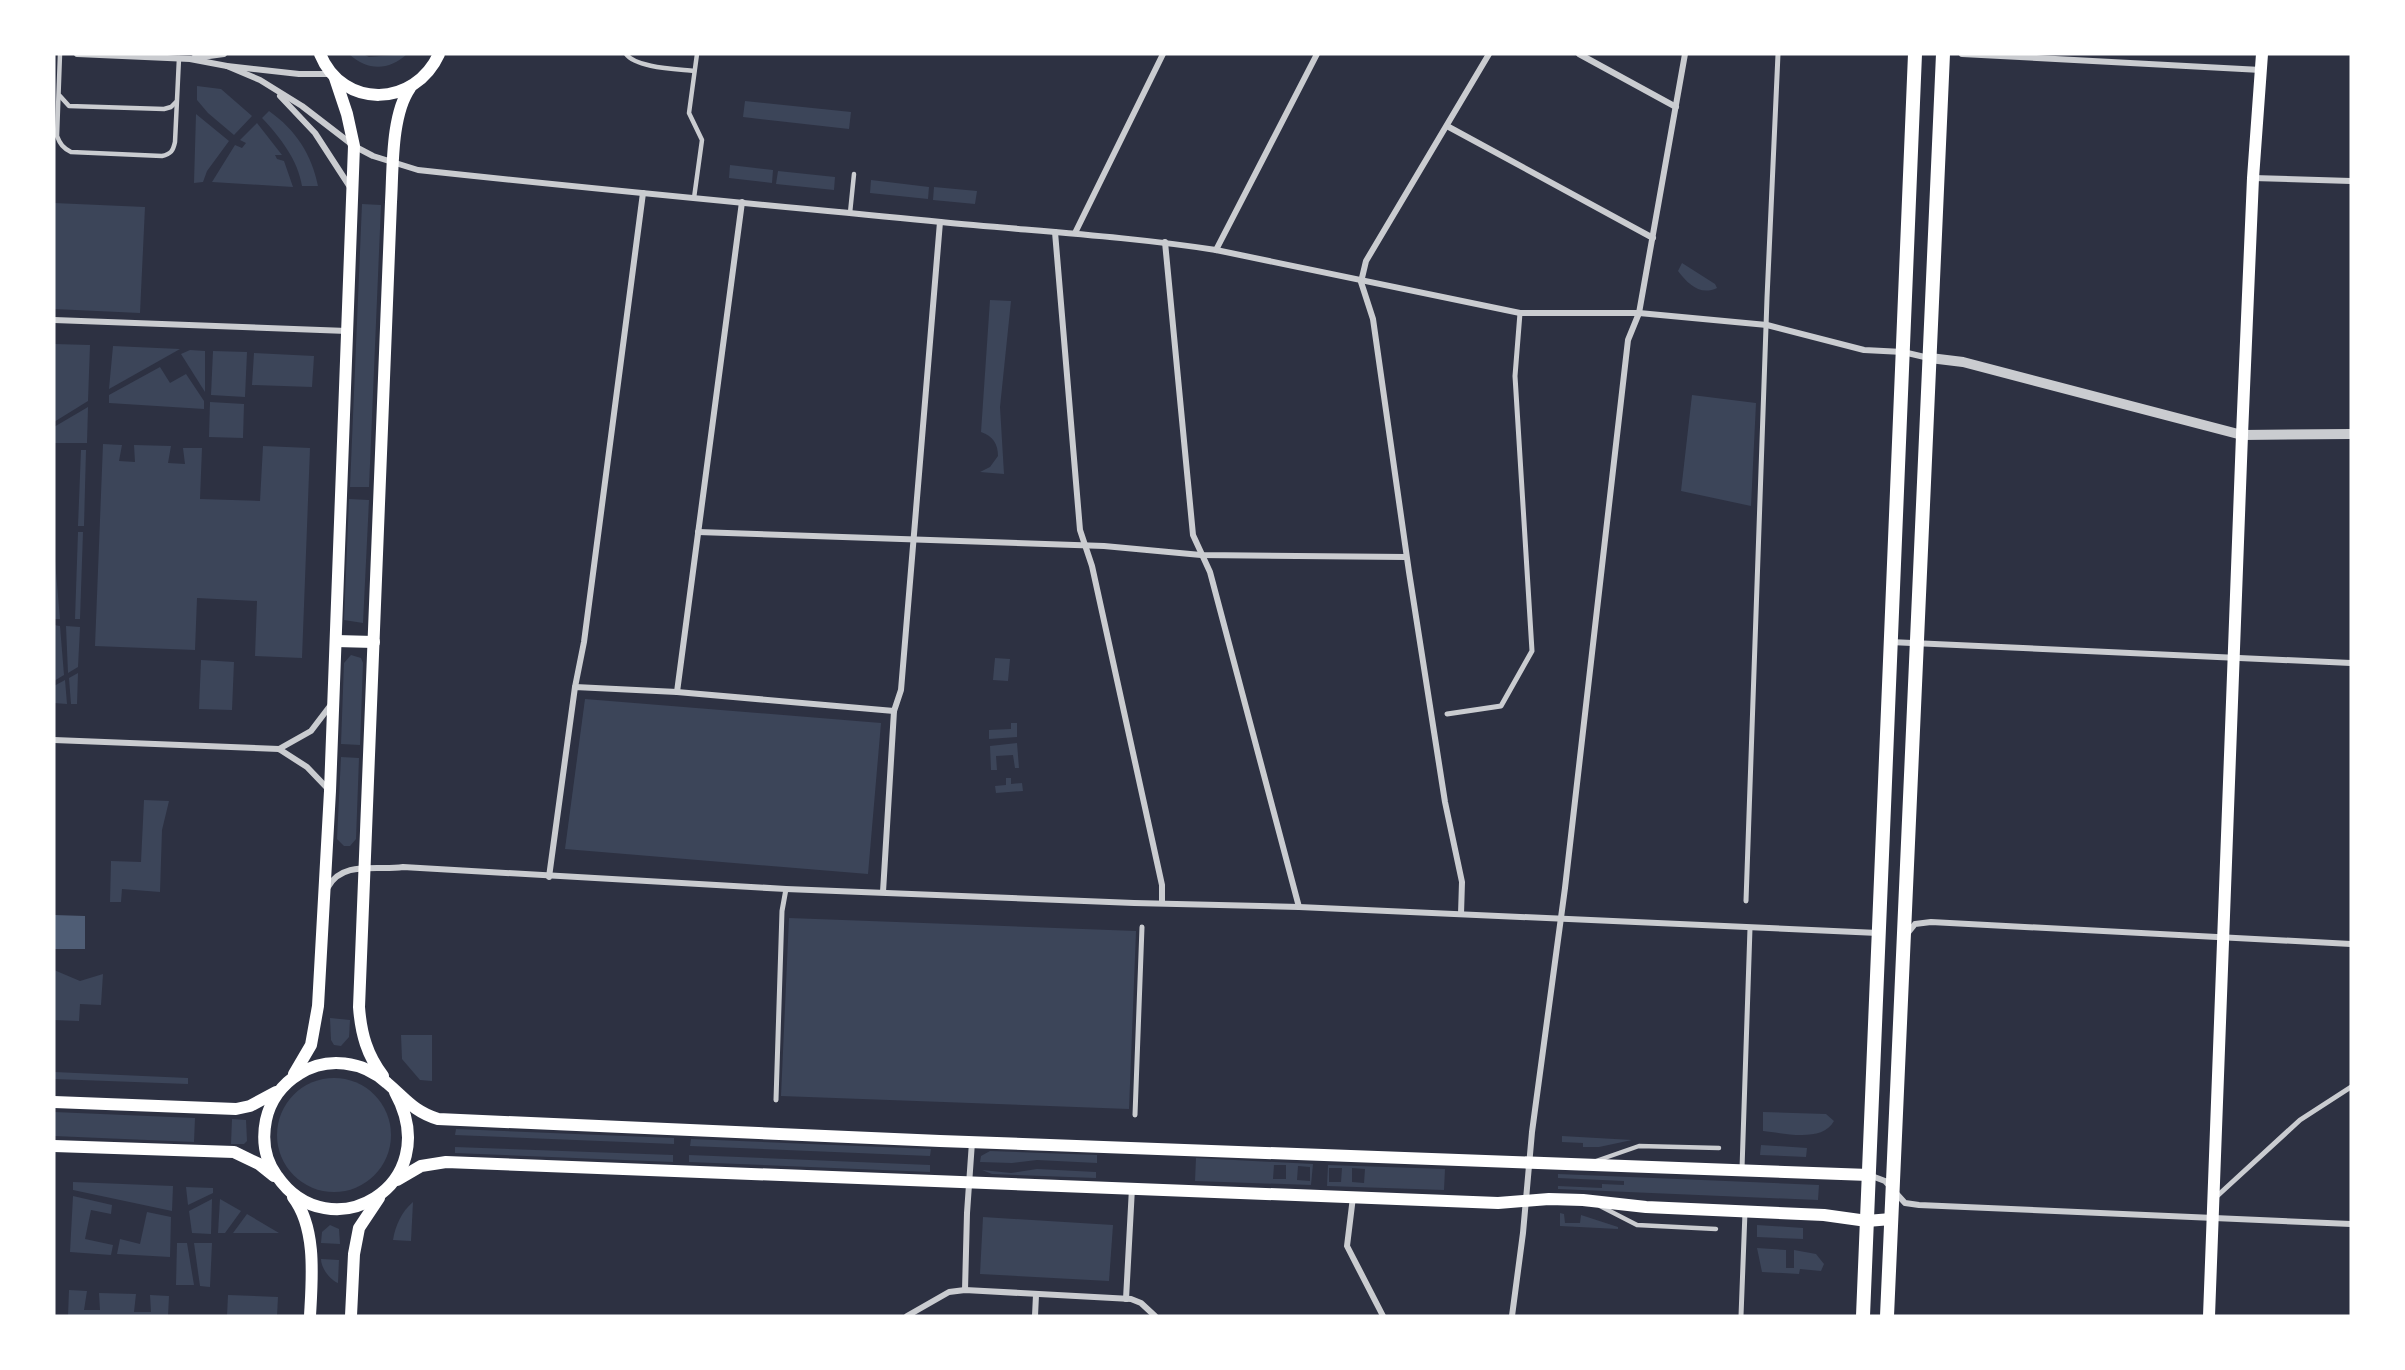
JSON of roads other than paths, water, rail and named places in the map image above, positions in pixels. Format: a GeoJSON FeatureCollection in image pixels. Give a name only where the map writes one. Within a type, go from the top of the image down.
{"type":"FeatureCollection","features":[{"type":"Feature","properties":{"kind":"main road"},"geometry":{"type":"LineString","coordinates":[[312,1316],[307,1226],[301,1208],[271,1169],[265,1150],[264,1131],[267,1112],[280,1090],[300,1067],[311,1045],[326,892],[354,146],[347,114],[333,76],[320,54]]}},
{"type":"Feature","properties":{"kind":"main road"},"geometry":{"type":"LineString","coordinates":[[351,1316],[353,1257],[359,1228],[406,1158],[409,1139],[408,1120],[391,1087],[369,1056],[360,1017],[393,163],[400,112],[405,95],[428,73],[439,54]]}},
{"type":"Feature","properties":{"kind":"main road"},"geometry":{"type":"LineString","coordinates":[[1863,1316],[1915,54]]}},
{"type":"Feature","properties":{"kind":"main road"},"geometry":{"type":"LineString","coordinates":[[1887,1316],[1943,54]]}},
{"type":"Feature","properties":{"kind":"main road"},"geometry":{"type":"LineString","coordinates":[[2209,1316],[2242,435],[2253,177],[2262,54]]}},
{"type":"Feature","properties":{"kind":"main road"},"geometry":{"type":"LineString","coordinates":[[333,76],[352,89],[371,95],[391,94],[410,88]]}},
{"type":"Feature","properties":{"kind":"main road"},"geometry":{"type":"LineString","coordinates":[[336,641],[374,642]]}},
{"type":"Feature","properties":{"kind":"main road"},"geometry":{"type":"LineString","coordinates":[[290,1080],[305,1070],[324,1064],[336,1063],[363,1068],[391,1087],[423,1114],[438,1119],[972,1142],[1869,1174]]}},
{"type":"Feature","properties":{"kind":"main road"},"geometry":{"type":"LineString","coordinates":[[54,1102],[236,1110],[250,1106],[280,1090]]}},
{"type":"Feature","properties":{"kind":"main road"},"geometry":{"type":"LineString","coordinates":[[54,1146],[234,1152],[259,1164],[310,1204],[342,1209],[357,1206],[421,1166],[446,1161],[1498,1203],[1526,1200],[1583,1200],[1646,1207],[1824,1215],[1867,1221],[1891,1219]]}},
{"type":"Feature","properties":{"kind":"street"},"geometry":{"type":"LineString","coordinates":[[77,54],[179,58],[227,66],[333,76]]}},
{"type":"Feature","properties":{"kind":"street"},"geometry":{"type":"LineString","coordinates":[[190,59],[224,54]]}},
{"type":"Feature","properties":{"kind":"street"},"geometry":{"type":"LineString","coordinates":[[1075,233],[1163,54]]}},
{"type":"Feature","properties":{"kind":"street"},"geometry":{"type":"LineString","coordinates":[[1216,250],[1317,54]]}},
{"type":"Feature","properties":{"kind":"street"},"geometry":{"type":"LineString","coordinates":[[1461,914],[1462,882],[1445,802],[1406,557],[1374,319],[1361,282],[1362,269],[1366,261],[1489,54]]}},
{"type":"Feature","properties":{"kind":"street"},"geometry":{"type":"LineString","coordinates":[[1579,54],[1676,106]]}},
{"type":"Feature","properties":{"kind":"street"},"geometry":{"type":"LineString","coordinates":[[1512,1316],[1628,340],[1639,313],[1685,54]]}},
{"type":"Feature","properties":{"kind":"street"},"geometry":{"type":"LineString","coordinates":[[1746,901],[1778,54]]}},
{"type":"Feature","properties":{"kind":"street"},"geometry":{"type":"LineString","coordinates":[[1962,54],[2261,70]]}},
{"type":"Feature","properties":{"kind":"street"},"geometry":{"type":"LineString","coordinates":[[227,66],[269,85],[302,106],[354,146],[393,163],[418,170],[1165,242],[1216,250],[1520,314],[1639,313],[1767,325],[1864,350],[1904,352],[1963,362],[2242,435],[2351,434]]}},
{"type":"Feature","properties":{"kind":"street"},"geometry":{"type":"LineString","coordinates":[[269,85],[315,133],[352,189]]}},
{"type":"Feature","properties":{"kind":"street"},"geometry":{"type":"LineString","coordinates":[[1447,126],[1653,238]]}},
{"type":"Feature","properties":{"kind":"street"},"geometry":{"type":"LineString","coordinates":[[2253,177],[2351,181]]}},
{"type":"Feature","properties":{"kind":"street"},"geometry":{"type":"LineString","coordinates":[[549,877],[585,630],[643,193]]}},
{"type":"Feature","properties":{"kind":"street"},"geometry":{"type":"LineString","coordinates":[[677,692],[742,202]]}},
{"type":"Feature","properties":{"kind":"street"},"geometry":{"type":"LineString","coordinates":[[883,892],[894,711],[901,690],[940,222]]}},
{"type":"Feature","properties":{"kind":"street"},"geometry":{"type":"LineString","coordinates":[[1055,232],[1080,530],[1092,566],[1161,877],[1162,903]]}},
{"type":"Feature","properties":{"kind":"street"},"geometry":{"type":"LineString","coordinates":[[1165,242],[1192,535],[1210,572],[1299,907]]}},
{"type":"Feature","properties":{"kind":"street"},"geometry":{"type":"LineString","coordinates":[[1448,714],[1501,706],[1532,651],[1515,376],[1520,314]]}},
{"type":"Feature","properties":{"kind":"street"},"geometry":{"type":"LineString","coordinates":[[54,320],[347,331]]}},
{"type":"Feature","properties":{"kind":"street"},"geometry":{"type":"LineString","coordinates":[[698,532],[1086,545],[1201,555],[1406,557]]}},
{"type":"Feature","properties":{"kind":"street"},"geometry":{"type":"LineString","coordinates":[[1889,642],[2351,663]]}},
{"type":"Feature","properties":{"kind":"street"},"geometry":{"type":"LineString","coordinates":[[576,687],[677,692],[894,711]]}},
{"type":"Feature","properties":{"kind":"street"},"geometry":{"type":"LineString","coordinates":[[279,749],[311,731],[333,703]]}},
{"type":"Feature","properties":{"kind":"street"},"geometry":{"type":"LineString","coordinates":[[54,740],[279,749],[308,767],[330,791]]}},
{"type":"Feature","properties":{"kind":"street"},"geometry":{"type":"LineString","coordinates":[[326,892],[332,879],[352,869],[403,867],[786,889],[1299,907],[1878,933]]}},
{"type":"Feature","properties":{"kind":"street"},"geometry":{"type":"LineString","coordinates":[[776,1100],[782,911],[786,889]]}},
{"type":"Feature","properties":{"kind":"street"},"geometry":{"type":"LineString","coordinates":[[1902,942],[1915,924],[1931,922],[2351,944]]}},
{"type":"Feature","properties":{"kind":"street"},"geometry":{"type":"LineString","coordinates":[[1135,1115],[1142,927]]}},
{"type":"Feature","properties":{"kind":"street"},"geometry":{"type":"LineString","coordinates":[[1742,1169],[1750,928]]}},
{"type":"Feature","properties":{"kind":"street"},"geometry":{"type":"LineString","coordinates":[[2214,1199],[2300,1120],[2351,1087]]}},
{"type":"Feature","properties":{"kind":"street"},"geometry":{"type":"LineString","coordinates":[[965,1290],[968,1182],[972,1142]]}},
{"type":"Feature","properties":{"kind":"street"},"geometry":{"type":"LineString","coordinates":[[1869,1174],[1885,1181],[1905,1203],[1919,1205],[2351,1224]]}},
{"type":"Feature","properties":{"kind":"street"},"geometry":{"type":"LineString","coordinates":[[1126,1299],[1132,1188]]}},
{"type":"Feature","properties":{"kind":"street"},"geometry":{"type":"LineString","coordinates":[[1353,1196],[1347,1246],[1383,1316]]}},
{"type":"Feature","properties":{"kind":"street"},"geometry":{"type":"LineString","coordinates":[[1741,1316],[1746,1211]]}},
{"type":"Feature","properties":{"kind":"street"},"geometry":{"type":"LineString","coordinates":[[907,1316],[949,1292],[965,1290],[1126,1299],[1141,1303],[1155,1316]]}},
{"type":"Feature","properties":{"kind":"street"},"geometry":{"type":"LineString","coordinates":[[1035,1316],[1036,1295]]}},
{"type":"Feature","properties":{"kind":"lane"},"geometry":{"type":"LineString","coordinates":[[60,54],[57,136],[60,144],[71,152],[162,156],[170,155],[176,142],[179,58]]}},
{"type":"Feature","properties":{"kind":"lane"},"geometry":{"type":"LineString","coordinates":[[626,54],[640,63],[694,71]]}},
{"type":"Feature","properties":{"kind":"lane"},"geometry":{"type":"LineString","coordinates":[[694,198],[702,140],[689,113],[696,54]]}},
{"type":"Feature","properties":{"kind":"lane"},"geometry":{"type":"LineString","coordinates":[[59,91],[61,99],[69,106],[165,109],[176,103],[177,97]]}},
{"type":"Feature","properties":{"kind":"lane"},"geometry":{"type":"LineString","coordinates":[[850,213],[854,174]]}},
{"type":"Feature","properties":{"kind":"lane"},"geometry":{"type":"LineString","coordinates":[[1584,1163],[1639,1146],[1719,1148]]}},
{"type":"Feature","properties":{"kind":"lane"},"geometry":{"type":"LineString","coordinates":[[1583,1200],[1637,1225],[1716,1229]]}}]}
